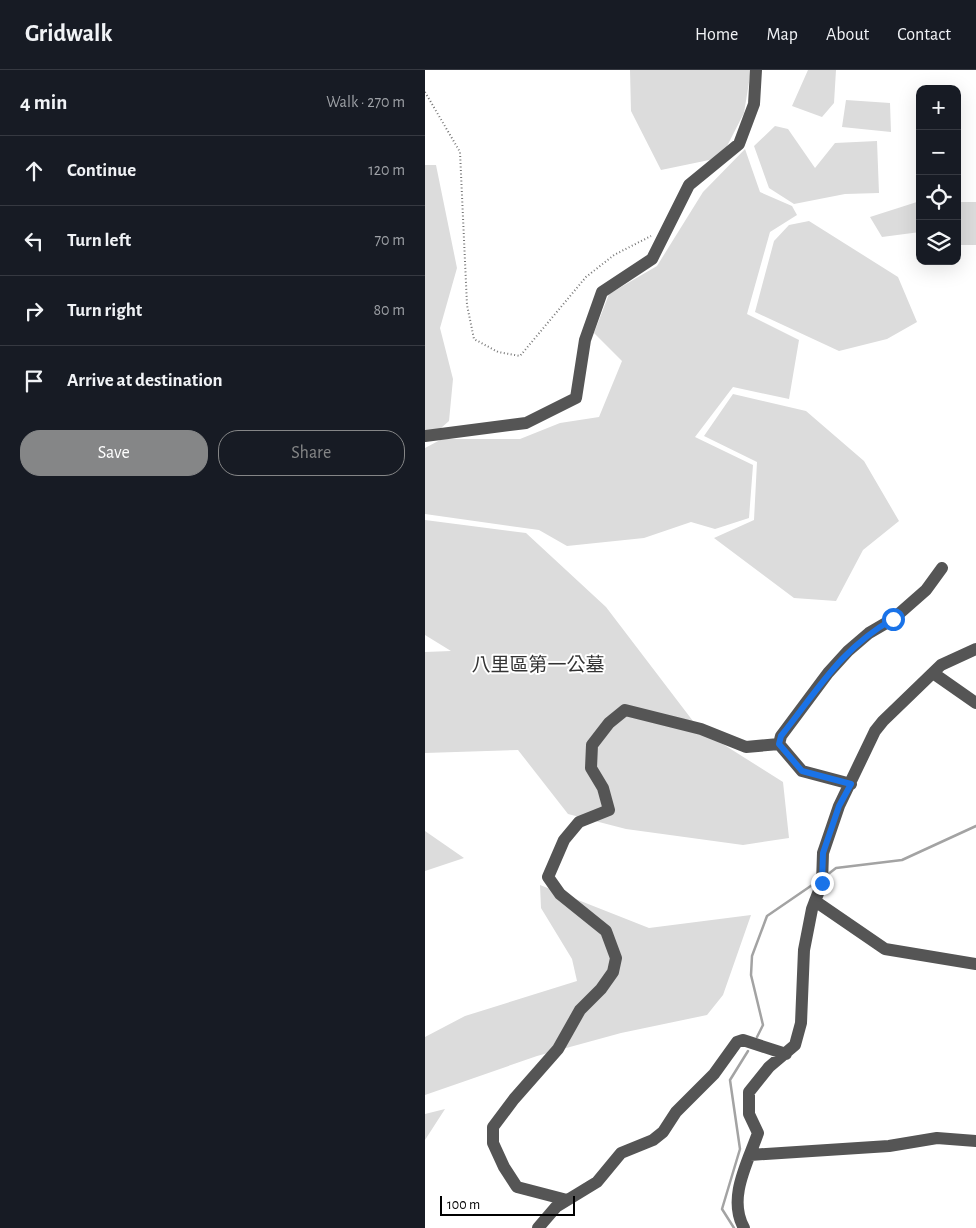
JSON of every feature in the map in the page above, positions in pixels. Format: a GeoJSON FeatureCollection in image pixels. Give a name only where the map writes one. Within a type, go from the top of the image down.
{"type":"FeatureCollection","features":[{"type":"Feature","properties":{"kind":"street"},"geometry":{"type":"LineString","coordinates":[[425,436],[526,423],[576,398],[585,340],[602,292],[652,259],[689,185],[739,144],[755,104],[756,70]]}},
{"type":"Feature","properties":{"kind":"street"},"geometry":{"type":"LineString","coordinates":[[779,744],[781,736],[828,673],[848,651],[869,633],[893,619],[925,590],[942,568]]}},
{"type":"Feature","properties":{"kind":"street"},"geometry":{"type":"LineString","coordinates":[[744,1228],[737,1204],[738,1192],[758,1133],[749,1114],[749,1092],[769,1067],[795,1045],[801,1023],[803,950],[822,877],[823,853],[839,806],[875,731],[883,721],[941,665],[976,649]]}},
{"type":"Feature","properties":{"kind":"street"},"geometry":{"type":"LineString","coordinates":[[933,673],[976,703]]}},
{"type":"Feature","properties":{"kind":"street"},"geometry":{"type":"LineString","coordinates":[[567,1200],[517,1187],[493,1143],[493,1127],[514,1099],[559,1049],[580,1010],[601,989],[613,972],[616,958],[607,931],[560,894],[548,876],[564,840],[579,822],[609,810],[603,788],[591,768],[592,745],[609,724],[625,710],[701,729],[746,747],[779,744]]}},
{"type":"Feature","properties":{"kind":"street"},"geometry":{"type":"LineString","coordinates":[[779,744],[802,771],[851,784]]}},
{"type":"Feature","properties":{"kind":"street"},"geometry":{"type":"LineString","coordinates":[[815,901],[885,948],[976,964]]}},
{"type":"Feature","properties":{"kind":"street"},"geometry":{"type":"LineString","coordinates":[[538,1228],[556,1207],[597,1182],[621,1153],[653,1140],[663,1132],[676,1112],[714,1074],[737,1042],[743,1040],[786,1054]]}},
{"type":"Feature","properties":{"kind":"street"},"geometry":{"type":"LineString","coordinates":[[750,1155],[889,1146],[937,1138],[976,1141]]}},
{"type":"Feature","properties":{"kind":"path"},"geometry":{"type":"LineString","coordinates":[[425,92],[460,152],[467,305],[474,339],[498,352],[520,356],[586,277],[614,255],[652,236]]}},
{"type":"Feature","properties":{"kind":"green space"},"geometry":{"type":"Polygon","coordinates":[[[630,70],[751,70],[744,113],[725,150],[714,159],[661,170],[631,111],[630,70]]]}},
{"type":"Feature","properties":{"kind":"green space"},"geometry":{"type":"Polygon","coordinates":[[[808,70],[836,70],[834,103],[822,117],[792,106],[808,70]]]}},
{"type":"Feature","properties":{"kind":"green space"},"geometry":{"type":"Polygon","coordinates":[[[846,100],[890,103],[891,132],[842,127],[846,100]]]}},
{"type":"Feature","properties":{"kind":"green space"},"geometry":{"type":"Polygon","coordinates":[[[775,126],[788,129],[815,168],[835,143],[877,141],[879,193],[845,194],[794,204],[769,188],[754,146],[775,126]]]}},
{"type":"Feature","properties":{"kind":"green space"},"geometry":{"type":"Polygon","coordinates":[[[745,149],[760,192],[792,206],[797,215],[770,232],[747,314],[799,340],[789,399],[733,387],[695,437],[753,465],[749,518],[715,529],[691,522],[644,538],[567,546],[539,530],[425,514],[425,448],[442,439],[520,439],[560,423],[599,417],[622,361],[594,333],[609,294],[657,266],[703,192],[745,149]]]}},
{"type":"Feature","properties":{"kind":"green space"},"geometry":{"type":"Polygon","coordinates":[[[425,165],[436,165],[457,268],[440,328],[453,379],[449,421],[425,442],[425,165]]]}},
{"type":"Feature","properties":{"kind":"green space"},"geometry":{"type":"Polygon","coordinates":[[[916,202],[916,233],[882,237],[870,217],[916,202]]]}},
{"type":"Feature","properties":{"kind":"green space"},"geometry":{"type":"Polygon","coordinates":[[[961,202],[976,202],[976,245],[961,245],[961,202]]]}},
{"type":"Feature","properties":{"kind":"green space"},"geometry":{"type":"Polygon","coordinates":[[[809,221],[898,277],[917,322],[887,339],[839,351],[755,312],[774,241],[789,225],[809,221]]]}},
{"type":"Feature","properties":{"kind":"green space"},"geometry":{"type":"Polygon","coordinates":[[[733,394],[806,411],[864,461],[899,521],[863,550],[836,601],[794,598],[714,538],[754,520],[757,462],[704,436],[733,394]]]}},
{"type":"Feature","properties":{"kind":"green space","name":"八里區第一公墓"},"geometry":{"type":"Polygon","coordinates":[[[425,520],[526,533],[606,607],[699,729],[783,782],[789,838],[743,845],[626,829],[568,814],[518,750],[425,753],[425,652],[451,651],[425,635],[425,520]]]}},
{"type":"Feature","properties":{"kind":"green space"},"geometry":{"type":"Polygon","coordinates":[[[425,831],[464,858],[425,871],[425,831]]]}},
{"type":"Feature","properties":{"kind":"green space"},"geometry":{"type":"Polygon","coordinates":[[[540,885],[649,928],[751,915],[723,995],[707,1015],[621,1033],[537,1056],[425,1095],[425,1037],[465,1016],[577,981],[572,959],[541,908],[540,885]]]}},
{"type":"Feature","properties":{"kind":"green space"},"geometry":{"type":"Polygon","coordinates":[[[445,1109],[425,1140],[425,1114],[445,1109]]]}},
{"type":"Feature","properties":{"kind":"waterway"},"geometry":{"type":"LineString","coordinates":[[827,875],[836,868],[902,860],[976,826]]}},
{"type":"Feature","properties":{"kind":"waterway"},"geometry":{"type":"LineString","coordinates":[[757,1037],[763,1025],[751,975],[752,956],[767,916],[818,881]]}},
{"type":"Feature","properties":{"kind":"waterway"},"geometry":{"type":"LineString","coordinates":[[734,1228],[722,1209],[740,1149],[730,1080],[748,1051]]}},
{"type":"Feature","properties":{"kind":"route"},"geometry":{"type":"LineString","coordinates":[[822,883],[823,853],[839,806],[851,784],[802,771],[779,744],[781,736],[819,688],[828,673],[848,651],[869,633],[893,619]]}}]}
